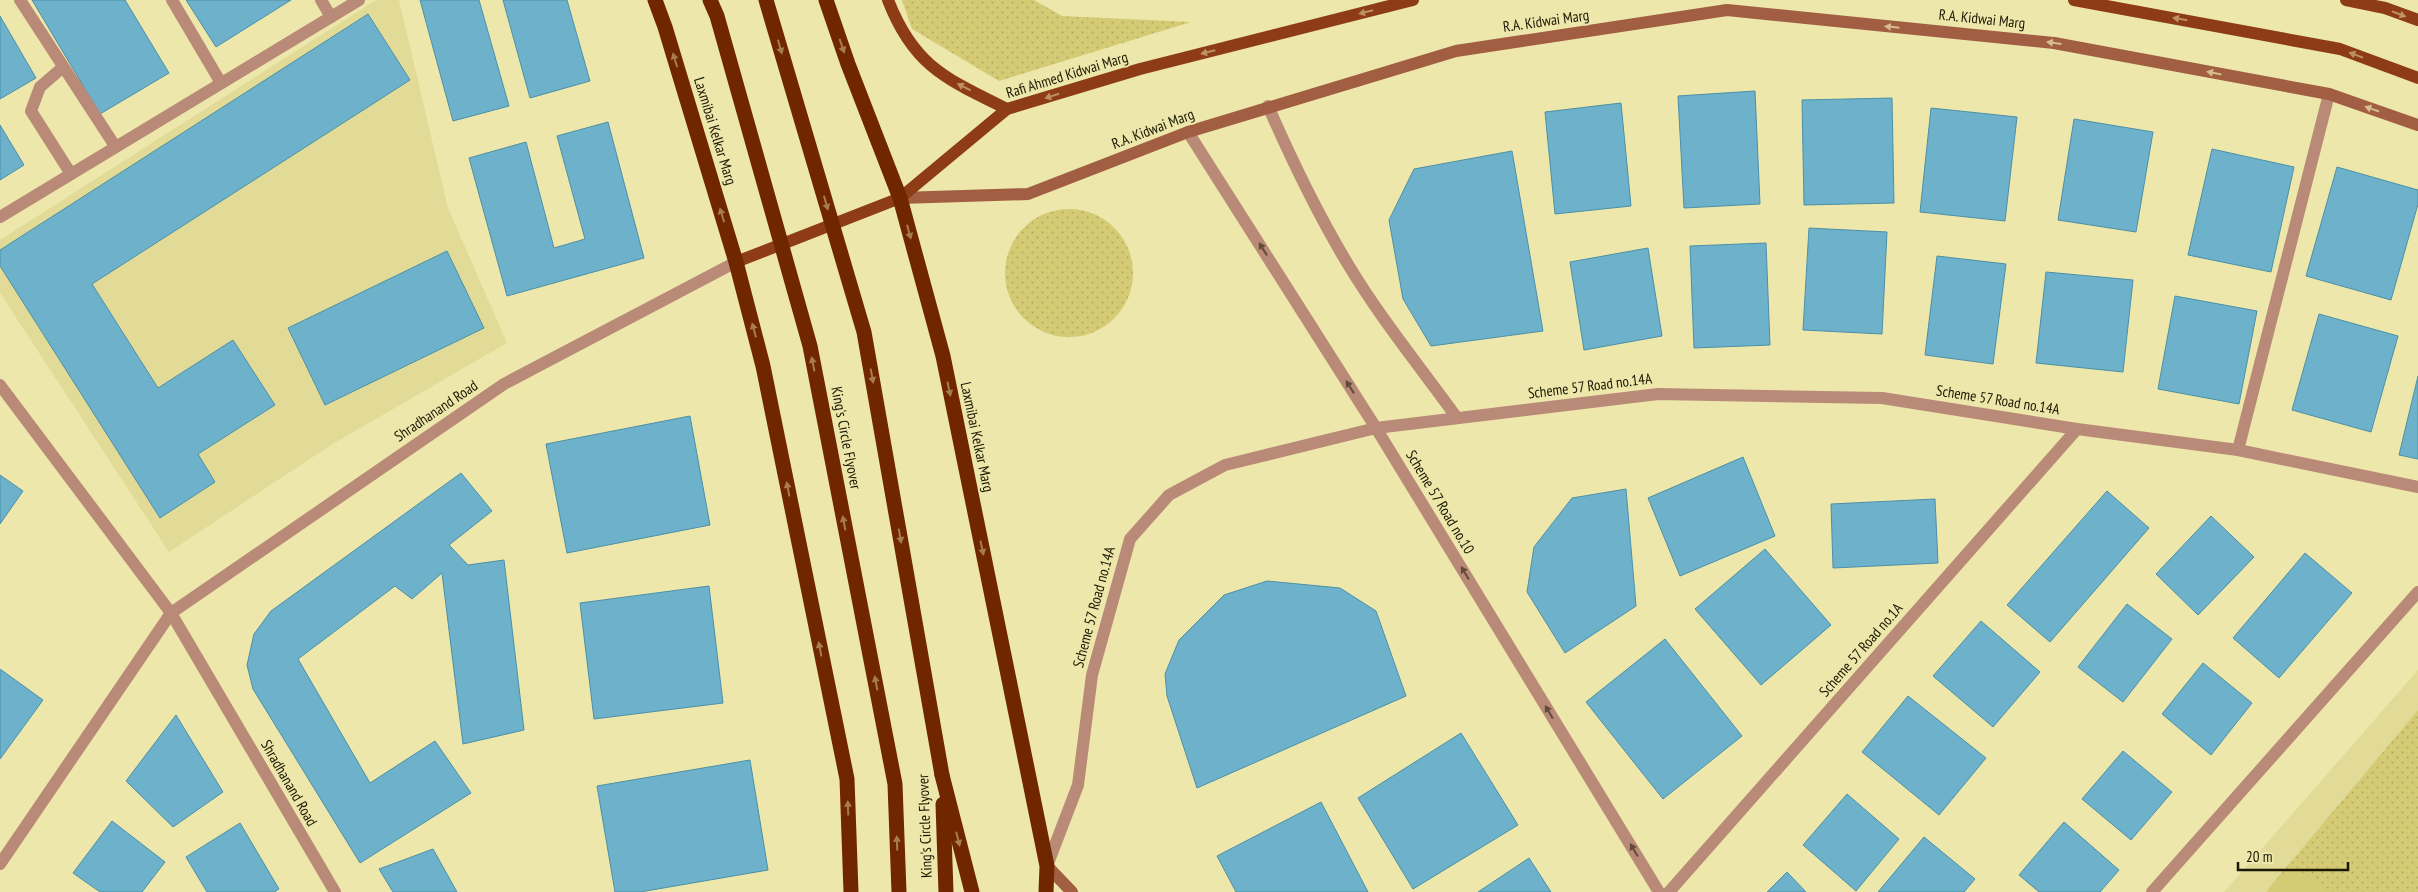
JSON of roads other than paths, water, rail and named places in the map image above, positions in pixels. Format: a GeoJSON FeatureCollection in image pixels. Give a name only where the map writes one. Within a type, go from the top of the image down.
{"type":"FeatureCollection","features":[{"type":"Feature","properties":{"kind":"highway","name":"Laxmibai Kelkar Marg"},"geometry":{"type":"LineString","coordinates":[[655,0],[665,26],[736,262],[763,366],[847,779],[851,892]]}},
{"type":"Feature","properties":{"kind":"highway","name":"King's Circle Flyover"},"geometry":{"type":"LineString","coordinates":[[710,0],[717,16],[810,346],[896,784],[899,892]]}},
{"type":"Feature","properties":{"kind":"highway","name":"King's Circle Flyover"},"geometry":{"type":"LineString","coordinates":[[766,0],[864,332],[942,775],[946,892]]}},
{"type":"Feature","properties":{"kind":"highway","name":"Laxmibai Kelkar Marg"},"geometry":{"type":"LineString","coordinates":[[826,0],[848,64],[900,198],[943,356],[1047,866],[1046,892]]}},
{"type":"Feature","properties":{"kind":"highway"},"geometry":{"type":"LineString","coordinates":[[942,775],[972,892]]}},
{"type":"Feature","properties":{"kind":"main road"},"geometry":{"type":"LineString","coordinates":[[888,0],[898,25],[922,59],[948,79],[1007,109]]}},
{"type":"Feature","properties":{"kind":"main road","name":"Rafi Ahmed Kidwai Marg"},"geometry":{"type":"LineString","coordinates":[[736,262],[900,198],[1007,109],[1140,70],[1413,0]]}},
{"type":"Feature","properties":{"kind":"main road"},"geometry":{"type":"LineString","coordinates":[[2074,0],[2340,49],[2418,78]]}},
{"type":"Feature","properties":{"kind":"main road"},"geometry":{"type":"LineString","coordinates":[[2346,0],[2384,8],[2418,20]]}},
{"type":"Feature","properties":{"kind":"street"},"geometry":{"type":"LineString","coordinates":[[20,0],[62,68],[115,146]]}},
{"type":"Feature","properties":{"kind":"street"},"geometry":{"type":"LineString","coordinates":[[172,0],[221,82]]}},
{"type":"Feature","properties":{"kind":"street"},"geometry":{"type":"LineString","coordinates":[[321,0],[331,17]]}},
{"type":"Feature","properties":{"kind":"street"},"geometry":{"type":"LineString","coordinates":[[0,217],[359,0]]}},
{"type":"Feature","properties":{"kind":"street","name":"R.A. Kidwai Marg"},"geometry":{"type":"LineString","coordinates":[[900,198],[1028,194],[1188,132],[1456,50],[1727,10],[2054,43],[2329,94],[2418,125]]}},
{"type":"Feature","properties":{"kind":"street"},"geometry":{"type":"LineString","coordinates":[[62,68],[40,87],[32,111],[71,174]]}},
{"type":"Feature","properties":{"kind":"street"},"geometry":{"type":"LineString","coordinates":[[2238,450],[2329,94]]}},
{"type":"Feature","properties":{"kind":"street"},"geometry":{"type":"LineString","coordinates":[[1268,106],[1293,164],[1349,266],[1375,306],[1457,418]]}},
{"type":"Feature","properties":{"kind":"street","name":"Scheme 57 Road no.10"},"geometry":{"type":"LineString","coordinates":[[1188,132],[1376,428],[1659,892]]}},
{"type":"Feature","properties":{"kind":"street","name":"Shradhanand Road"},"geometry":{"type":"LineString","coordinates":[[0,864],[171,613],[504,384],[736,262]]}},
{"type":"Feature","properties":{"kind":"street"},"geometry":{"type":"LineString","coordinates":[[0,385],[171,613]]}},
{"type":"Feature","properties":{"kind":"street","name":"Scheme 57 Road no.14A"},"geometry":{"type":"LineString","coordinates":[[1047,866],[1078,785],[1092,675],[1130,540],[1170,495],[1225,465],[1376,428],[1658,394],[1882,398],[2078,429],[2238,450],[2418,486]]}},
{"type":"Feature","properties":{"kind":"street","name":"Scheme 57 Road no.1A"},"geometry":{"type":"LineString","coordinates":[[1669,892],[2078,429]]}},
{"type":"Feature","properties":{"kind":"street"},"geometry":{"type":"LineString","coordinates":[[2152,892],[2418,592]]}},
{"type":"Feature","properties":{"kind":"street","name":"Shradhanand Road"},"geometry":{"type":"LineString","coordinates":[[171,613],[335,892]]}},
{"type":"Feature","properties":{"kind":"street"},"geometry":{"type":"LineString","coordinates":[[1047,866],[1072,892]]}}]}
